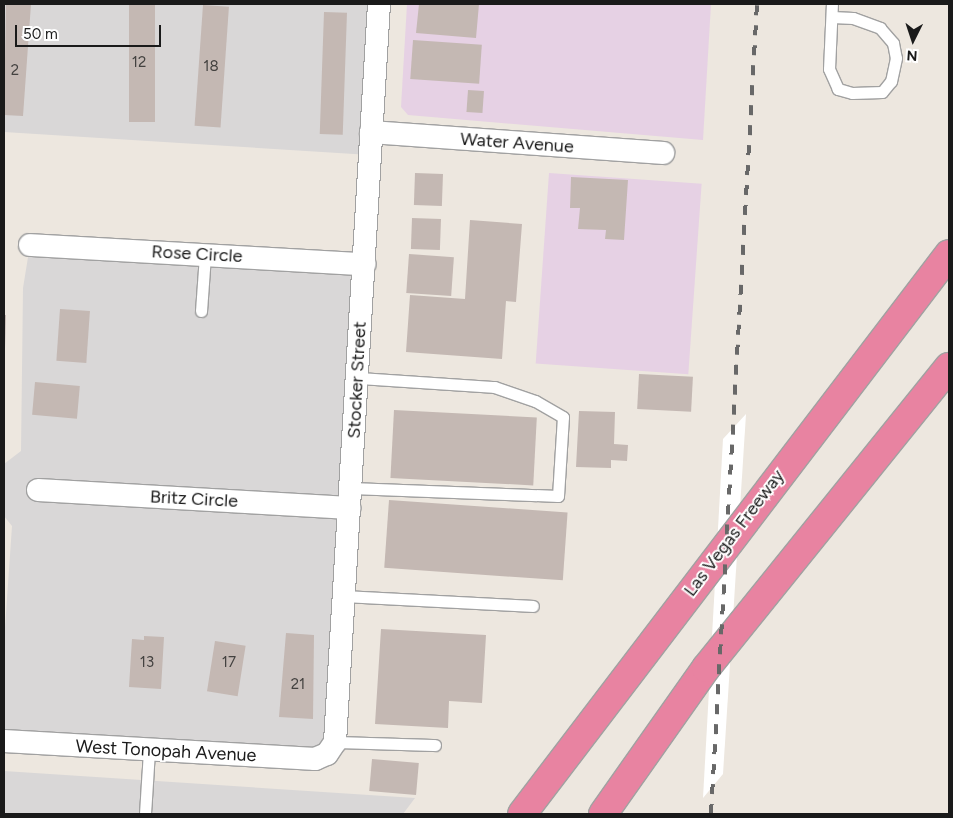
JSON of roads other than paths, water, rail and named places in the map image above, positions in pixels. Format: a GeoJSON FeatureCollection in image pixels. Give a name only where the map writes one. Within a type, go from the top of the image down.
{"type":"FeatureCollection","features":[{"type":"Feature","properties":{"kind":"highway","name":"Las Vegas Freeway"},"geometry":{"type":"LineString","coordinates":[[522,814],[949,254]]}},
{"type":"Feature","properties":{"kind":"highway"},"geometry":{"type":"LineString","coordinates":[[604,814],[645,751],[706,668],[949,367]]}},
{"type":"Feature","properties":{"kind":"highway"},"geometry":{"type":"LineString","coordinates":[[614,814],[645,751]]}},
{"type":"Feature","properties":{"kind":"street","name":"Stocker Street"},"geometry":{"type":"LineString","coordinates":[[331,748],[344,596],[379,4]]}},
{"type":"Feature","properties":{"kind":"street","name":"Water Avenue"},"geometry":{"type":"LineString","coordinates":[[371,132],[663,154]]}},
{"type":"Feature","properties":{"kind":"street","name":"Rose Circle"},"geometry":{"type":"LineString","coordinates":[[30,245],[364,264]]}},
{"type":"Feature","properties":{"kind":"street","name":"Britz Circle"},"geometry":{"type":"LineString","coordinates":[[38,490],[350,498]]}},
{"type":"Feature","properties":{"kind":"street","name":"West Tonopah Avenue"},"geometry":{"type":"LineString","coordinates":[[4,741],[315,759],[331,748]]}},
{"type":"Feature","properties":{"kind":"lane"},"geometry":{"type":"LineString","coordinates":[[832,4],[829,69],[838,89],[852,94],[882,92],[891,82],[896,58],[893,43],[880,28],[853,18],[832,17]]}},
{"type":"Feature","properties":{"kind":"lane"},"geometry":{"type":"LineString","coordinates":[[201,311],[205,255]]}},
{"type":"Feature","properties":{"kind":"lane"},"geometry":{"type":"LineString","coordinates":[[350,498],[558,496],[563,417],[535,401],[494,387],[357,378]]}},
{"type":"Feature","properties":{"kind":"lane"},"geometry":{"type":"LineString","coordinates":[[344,596],[533,606]]}},
{"type":"Feature","properties":{"kind":"lane"},"geometry":{"type":"LineString","coordinates":[[331,748],[435,745]]}},
{"type":"Feature","properties":{"kind":"lane"},"geometry":{"type":"LineString","coordinates":[[145,814],[149,750]]}},
{"type":"Feature","properties":{"kind":"railway"},"geometry":{"type":"LineString","coordinates":[[711,814],[757,4]]}}]}
